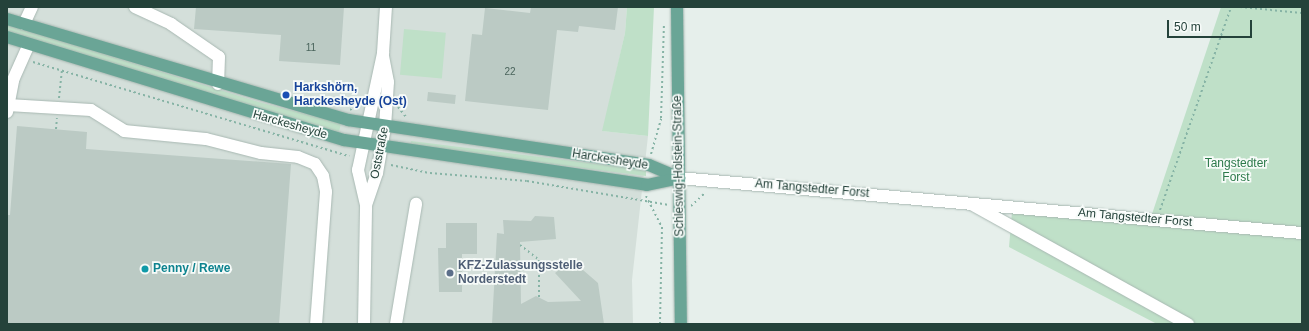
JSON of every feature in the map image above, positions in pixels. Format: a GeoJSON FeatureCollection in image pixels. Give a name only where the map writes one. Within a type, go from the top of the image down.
{"type":"FeatureCollection","features":[{"type":"Feature","properties":{"kind":"main road","name":"Schleswig-Holstein-Straße"},"geometry":{"type":"LineString","coordinates":[[677,7],[682,324]]}},
{"type":"Feature","properties":{"kind":"main road","name":"Harckesheyde"},"geometry":{"type":"LineString","coordinates":[[7,19],[218,84],[366,124],[649,165],[679,178]]}},
{"type":"Feature","properties":{"kind":"main road","name":"Harckesheyde"},"geometry":{"type":"LineString","coordinates":[[7,37],[257,115],[362,144],[647,185],[679,178]]}},
{"type":"Feature","properties":{"kind":"street"},"geometry":{"type":"LineString","coordinates":[[24,24],[32,7]]}},
{"type":"Feature","properties":{"kind":"street"},"geometry":{"type":"LineString","coordinates":[[135,7],[171,24],[219,56],[218,84]]}},
{"type":"Feature","properties":{"kind":"street","name":"Oststraße"},"geometry":{"type":"LineString","coordinates":[[364,324],[366,205],[358,170],[366,124],[383,53],[386,7]]}},
{"type":"Feature","properties":{"kind":"street"},"geometry":{"type":"LineString","coordinates":[[29,44],[22,59],[7,109],[91,110],[124,131],[206,139],[261,153],[298,157],[315,164],[323,176],[326,192],[316,324]]}},
{"type":"Feature","properties":{"kind":"street","name":"Oststraße"},"geometry":{"type":"LineString","coordinates":[[366,205],[377,173],[385,127],[388,82],[383,53]]}},
{"type":"Feature","properties":{"kind":"street","name":"Am Tangstedter Forst"},"geometry":{"type":"LineString","coordinates":[[679,178],[968,202],[1302,233]]}},
{"type":"Feature","properties":{"kind":"street","name":"Am Tangstedter Forst"},"geometry":{"type":"LineString","coordinates":[[968,202],[1188,324]]}},
{"type":"Feature","properties":{"kind":"street"},"geometry":{"type":"LineString","coordinates":[[396,324],[416,204]]}},
{"type":"Feature","properties":{"kind":"path"},"geometry":{"type":"LineString","coordinates":[[1157,220],[1231,7]]}},
{"type":"Feature","properties":{"kind":"path"},"geometry":{"type":"LineString","coordinates":[[1240,7],[1302,13]]}},
{"type":"Feature","properties":{"kind":"path"},"geometry":{"type":"LineString","coordinates":[[651,152],[661,118],[665,15]]}},
{"type":"Feature","properties":{"kind":"path"},"geometry":{"type":"LineString","coordinates":[[22,59],[351,156]]}},
{"type":"Feature","properties":{"kind":"path"},"geometry":{"type":"LineString","coordinates":[[350,110],[358,102],[364,102]]}},
{"type":"Feature","properties":{"kind":"path"},"geometry":{"type":"LineString","coordinates":[[396,106],[406,120]]}},
{"type":"Feature","properties":{"kind":"path"},"geometry":{"type":"LineString","coordinates":[[398,166],[430,173],[527,181],[648,203],[662,204]]}},
{"type":"Feature","properties":{"kind":"path"},"geometry":{"type":"LineString","coordinates":[[688,206],[724,181]]}},
{"type":"Feature","properties":{"kind":"path"},"geometry":{"type":"LineString","coordinates":[[646,197],[662,227],[660,324]]}},
{"type":"Feature","properties":{"kind":"path"},"geometry":{"type":"LineString","coordinates":[[520,245],[539,260],[539,297]]}},
{"type":"Feature","properties":{"kind":"shaded area"},"geometry":{"type":"Polygon","coordinates":[[[7,7],[627,7],[625,33],[603,131],[648,136],[632,280],[633,324],[7,324],[7,7]]]}},
{"type":"Feature","properties":{"kind":"green space"},"geometry":{"type":"Polygon","coordinates":[[[627,7],[654,7],[648,136],[602,131],[625,33],[627,7]]]}},
{"type":"Feature","properties":{"kind":"green space","name":"Tangstedter Forst"},"geometry":{"type":"Polygon","coordinates":[[[1221,7],[1302,7],[1302,324],[1157,324],[1009,247],[1012,212],[1055,205],[1152,214],[1221,7]]]}},
{"type":"Feature","properties":{"kind":"green space"},"geometry":{"type":"Polygon","coordinates":[[[7,24],[262,103],[341,123],[339,132],[7,32],[7,24]]]}},
{"type":"Feature","properties":{"kind":"green space"},"geometry":{"type":"Polygon","coordinates":[[[404,29],[446,33],[442,78],[400,75],[404,29]]]}},
{"type":"Feature","properties":{"kind":"green space"},"geometry":{"type":"Polygon","coordinates":[[[411,141],[646,170],[646,176],[410,146],[411,141]]]}},
{"type":"Feature","properties":{"kind":"building"},"geometry":{"type":"Polygon","coordinates":[[[196,7],[344,7],[340,65],[279,61],[281,35],[194,29],[196,7]]]}},
{"type":"Feature","properties":{"kind":"building"},"geometry":{"type":"Polygon","coordinates":[[[531,7],[618,7],[615,30],[579,26],[578,32],[557,30],[548,110],[465,101],[472,34],[482,35],[485,8],[530,13],[531,7]]]}},
{"type":"Feature","properties":{"kind":"building"},"geometry":{"type":"Polygon","coordinates":[[[428,92],[456,95],[455,104],[427,101],[428,92]]]}},
{"type":"Feature","properties":{"kind":"building","name":"Penny / Rewe"},"geometry":{"type":"Polygon","coordinates":[[[17,126],[87,132],[86,149],[291,164],[279,324],[7,324],[7,215],[10,215],[17,126]]]}},
{"type":"Feature","properties":{"kind":"building"},"geometry":{"type":"Polygon","coordinates":[[[535,216],[554,217],[556,239],[520,242],[521,304],[536,296],[548,302],[581,301],[555,273],[559,270],[583,270],[598,283],[604,324],[492,324],[497,233],[504,234],[503,220],[531,221],[535,216]]]}},
{"type":"Feature","properties":{"kind":"building","name":"KFZ-Zulassungsstelle Norderstedt"},"geometry":{"type":"Polygon","coordinates":[[[446,223],[477,223],[477,254],[462,254],[462,292],[439,292],[438,248],[446,248],[446,223]]]}},
{"type":"Feature","properties":{"kind":"place","name":"Harkshörn, Harckesheyde (Ost)"},"geometry":{"type":"Point","coordinates":[286,95]}},
{"type":"Feature","properties":{"kind":"place","name":"Penny / Rewe"},"geometry":{"type":"Point","coordinates":[145,269]}},
{"type":"Feature","properties":{"kind":"place","name":"KFZ-Zulassungsstelle Norderstedt"},"geometry":{"type":"Point","coordinates":[450,273]}}]}
